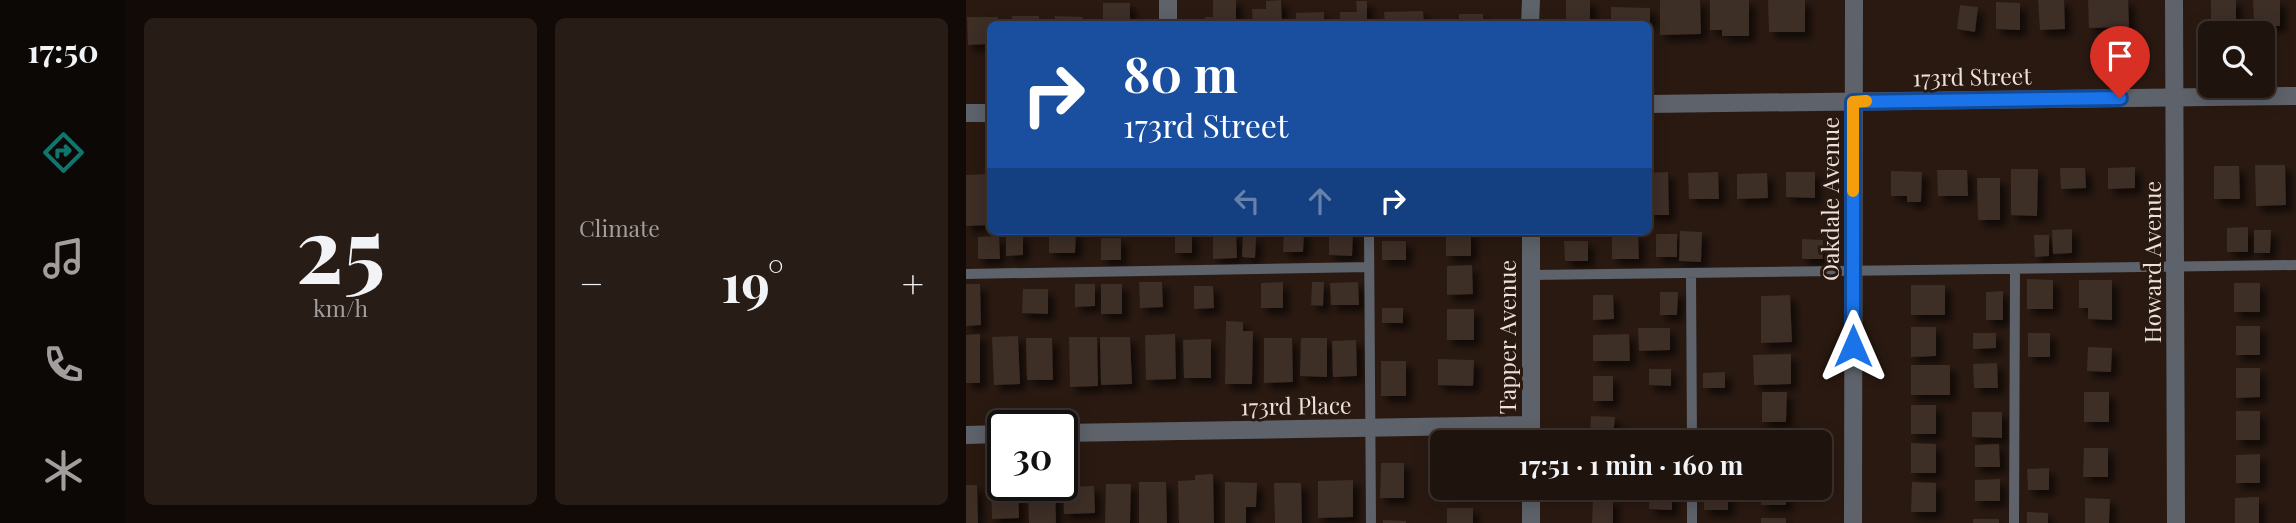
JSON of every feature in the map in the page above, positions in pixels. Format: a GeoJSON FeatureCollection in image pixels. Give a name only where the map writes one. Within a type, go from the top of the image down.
{"type":"FeatureCollection","features":[{"type":"Feature","properties":{"kind":"street"},"geometry":{"type":"LineString","coordinates":[[1168,0],[1168,21]]}},
{"type":"Feature","properties":{"kind":"street"},"geometry":{"type":"LineString","coordinates":[[1530,21],[1531,0]]}},
{"type":"Feature","properties":{"kind":"street","name":"Oakdale Avenue"},"geometry":{"type":"LineString","coordinates":[[1853,523],[1854,0]]}},
{"type":"Feature","properties":{"kind":"street","name":"Howard Avenue"},"geometry":{"type":"LineString","coordinates":[[2174,0],[2176,523]]}},
{"type":"Feature","properties":{"kind":"street","name":"173rd Street"},"geometry":{"type":"LineString","coordinates":[[1652,104],[2296,96]]}},
{"type":"Feature","properties":{"kind":"street"},"geometry":{"type":"LineString","coordinates":[[966,113],[987,113]]}},
{"type":"Feature","properties":{"kind":"street","name":"Tapper Avenue"},"geometry":{"type":"LineString","coordinates":[[1531,235],[1531,430]]}},
{"type":"Feature","properties":{"kind":"street","name":"173rd Place"},"geometry":{"type":"LineString","coordinates":[[1078,433],[1371,428],[1430,430]]}},
{"type":"Feature","properties":{"kind":"street"},"geometry":{"type":"LineString","coordinates":[[966,435],[987,434]]}},
{"type":"Feature","properties":{"kind":"street"},"geometry":{"type":"LineString","coordinates":[[1531,500],[1531,523]]}},
{"type":"Feature","properties":{"kind":"lane"},"geometry":{"type":"LineString","coordinates":[[1369,235],[1371,523]]}},
{"type":"Feature","properties":{"kind":"lane"},"geometry":{"type":"LineString","coordinates":[[1531,275],[2296,265]]}},
{"type":"Feature","properties":{"kind":"lane"},"geometry":{"type":"LineString","coordinates":[[966,274],[1369,267]]}},
{"type":"Feature","properties":{"kind":"lane"},"geometry":{"type":"LineString","coordinates":[[2014,523],[2015,268]]}},
{"type":"Feature","properties":{"kind":"lane"},"geometry":{"type":"LineString","coordinates":[[1691,273],[1692,430]]}},
{"type":"Feature","properties":{"kind":"lane"},"geometry":{"type":"LineString","coordinates":[[1692,500],[1692,523]]}},
{"type":"Feature","properties":{"kind":"building"},"geometry":{"type":"Polygon","coordinates":[[[1213,0],[1236,0],[1236,21],[1205,21],[1205,17],[1213,17],[1213,0]]]}},
{"type":"Feature","properties":{"kind":"building"},"geometry":{"type":"Polygon","coordinates":[[[1281,0],[1282,21],[1253,21],[1252,9],[1266,9],[1266,1],[1281,0]]]}},
{"type":"Feature","properties":{"kind":"building"},"geometry":{"type":"Polygon","coordinates":[[[1566,0],[1590,0],[1590,21],[1566,21],[1566,0]]]}},
{"type":"Feature","properties":{"kind":"building"},"geometry":{"type":"Polygon","coordinates":[[[1660,0],[1700,0],[1701,34],[1660,35],[1660,0]]]}},
{"type":"Feature","properties":{"kind":"building"},"geometry":{"type":"Polygon","coordinates":[[[1710,0],[1749,0],[1749,36],[1722,36],[1722,30],[1710,30],[1710,0]]]}},
{"type":"Feature","properties":{"kind":"building"},"geometry":{"type":"Polygon","coordinates":[[[1768,0],[1805,0],[1805,32],[1769,32],[1768,0]]]}},
{"type":"Feature","properties":{"kind":"building"},"geometry":{"type":"Polygon","coordinates":[[[2038,0],[2064,0],[2065,29],[2040,30],[2038,0]]]}},
{"type":"Feature","properties":{"kind":"building"},"geometry":{"type":"Polygon","coordinates":[[[2088,0],[2128,0],[2129,27],[2089,28],[2088,0]]]}},
{"type":"Feature","properties":{"kind":"building"},"geometry":{"type":"Polygon","coordinates":[[[2211,0],[2236,0],[2236,21],[2211,21],[2211,0]]]}},
{"type":"Feature","properties":{"kind":"building"},"geometry":{"type":"Polygon","coordinates":[[[2253,0],[2280,0],[2280,26],[2275,26],[2275,21],[2254,21],[2253,0]]]}},
{"type":"Feature","properties":{"kind":"building"},"geometry":{"type":"Polygon","coordinates":[[[1356,1],[1367,1],[1367,21],[1340,21],[1340,12],[1357,12],[1356,1]]]}},
{"type":"Feature","properties":{"kind":"building"},"geometry":{"type":"Polygon","coordinates":[[[1996,2],[2020,3],[2020,30],[1996,29],[1996,2]]]}},
{"type":"Feature","properties":{"kind":"building"},"geometry":{"type":"Polygon","coordinates":[[[1103,3],[1130,3],[1130,21],[1103,21],[1103,3]]]}},
{"type":"Feature","properties":{"kind":"building"},"geometry":{"type":"Polygon","coordinates":[[[1960,5],[1978,7],[1975,32],[1957,29],[1960,5]]]}},
{"type":"Feature","properties":{"kind":"building"},"geometry":{"type":"Polygon","coordinates":[[[1611,7],[1650,8],[1650,21],[1611,21],[1611,7]]]}},
{"type":"Feature","properties":{"kind":"building"},"geometry":{"type":"Polygon","coordinates":[[[1423,11],[1424,21],[1385,21],[1384,12],[1423,11]]]}},
{"type":"Feature","properties":{"kind":"building"},"geometry":{"type":"Polygon","coordinates":[[[1324,12],[1324,21],[1296,21],[1296,13],[1324,12]]]}},
{"type":"Feature","properties":{"kind":"building"},"geometry":{"type":"Polygon","coordinates":[[[1459,14],[1483,14],[1483,21],[1459,21],[1459,14]]]}},
{"type":"Feature","properties":{"kind":"building"},"geometry":{"type":"Polygon","coordinates":[[[1012,16],[1039,16],[1039,21],[1012,21],[1012,16]]]}},
{"type":"Feature","properties":{"kind":"building"},"geometry":{"type":"Polygon","coordinates":[[[1055,16],[1083,17],[1082,21],[1055,21],[1055,16]]]}},
{"type":"Feature","properties":{"kind":"building"},"geometry":{"type":"Polygon","coordinates":[[[967,17],[998,17],[998,21],[987,21],[987,44],[968,45],[967,17]]]}},
{"type":"Feature","properties":{"kind":"building"},"geometry":{"type":"Polygon","coordinates":[[[2255,165],[2285,165],[2286,205],[2256,206],[2255,165]]]}},
{"type":"Feature","properties":{"kind":"building"},"geometry":{"type":"Polygon","coordinates":[[[2214,166],[2239,166],[2240,199],[2214,199],[2214,166]]]}},
{"type":"Feature","properties":{"kind":"building"},"geometry":{"type":"Polygon","coordinates":[[[2135,167],[2135,188],[2108,189],[2108,168],[2135,167]]]}},
{"type":"Feature","properties":{"kind":"building"},"geometry":{"type":"Polygon","coordinates":[[[2060,168],[2085,168],[2086,188],[2061,189],[2060,168]]]}},
{"type":"Feature","properties":{"kind":"building"},"geometry":{"type":"Polygon","coordinates":[[[2011,169],[2038,169],[2037,216],[2011,215],[2011,169]]]}},
{"type":"Feature","properties":{"kind":"building"},"geometry":{"type":"Polygon","coordinates":[[[1937,170],[1967,170],[1968,196],[1938,196],[1937,170]]]}},
{"type":"Feature","properties":{"kind":"building"},"geometry":{"type":"Polygon","coordinates":[[[1891,171],[1922,172],[1921,202],[1907,202],[1907,196],[1891,196],[1891,171]]]}},
{"type":"Feature","properties":{"kind":"building"},"geometry":{"type":"Polygon","coordinates":[[[1668,172],[1669,215],[1652,215],[1652,173],[1668,172]]]}},
{"type":"Feature","properties":{"kind":"building"},"geometry":{"type":"Polygon","coordinates":[[[1718,172],[1719,199],[1689,199],[1688,173],[1718,172]]]}},
{"type":"Feature","properties":{"kind":"building"},"geometry":{"type":"Polygon","coordinates":[[[1786,172],[1815,172],[1815,198],[1786,197],[1786,172]]]}},
{"type":"Feature","properties":{"kind":"building"},"geometry":{"type":"Polygon","coordinates":[[[1767,173],[1768,198],[1737,199],[1737,174],[1767,173]]]}},
{"type":"Feature","properties":{"kind":"building"},"geometry":{"type":"Polygon","coordinates":[[[987,174],[987,225],[966,226],[966,175],[987,174]]]}},
{"type":"Feature","properties":{"kind":"building"},"geometry":{"type":"Polygon","coordinates":[[[1977,178],[2000,178],[2000,220],[1978,220],[1977,178]]]}},
{"type":"Feature","properties":{"kind":"building"},"geometry":{"type":"Polygon","coordinates":[[[2248,227],[2248,252],[2227,252],[2227,228],[2248,227]]]}},
{"type":"Feature","properties":{"kind":"building"},"geometry":{"type":"Polygon","coordinates":[[[2072,229],[2072,253],[2053,254],[2052,230],[2072,229]]]}},
{"type":"Feature","properties":{"kind":"building"},"geometry":{"type":"Polygon","coordinates":[[[2254,230],[2271,230],[2270,253],[2254,253],[2254,230]]]}},
{"type":"Feature","properties":{"kind":"building"},"geometry":{"type":"Polygon","coordinates":[[[1680,231],[1702,232],[1701,262],[1679,261],[1680,231]]]}},
{"type":"Feature","properties":{"kind":"building"},"geometry":{"type":"Polygon","coordinates":[[[1656,234],[1677,234],[1677,257],[1656,257],[1656,234]]]}},
{"type":"Feature","properties":{"kind":"building"},"geometry":{"type":"Polygon","coordinates":[[[1006,235],[1023,235],[1023,255],[1006,256],[1006,235]]]}},
{"type":"Feature","properties":{"kind":"building"},"geometry":{"type":"Polygon","coordinates":[[[1049,235],[1076,235],[1075,253],[1049,253],[1049,235]]]}},
{"type":"Feature","properties":{"kind":"building"},"geometry":{"type":"Polygon","coordinates":[[[1175,235],[1192,235],[1192,253],[1175,253],[1175,235]]]}},
{"type":"Feature","properties":{"kind":"building"},"geometry":{"type":"Polygon","coordinates":[[[1213,235],[1236,235],[1237,258],[1213,259],[1213,235]]]}},
{"type":"Feature","properties":{"kind":"building"},"geometry":{"type":"Polygon","coordinates":[[[1284,235],[1304,235],[1303,252],[1283,252],[1284,235]]]}},
{"type":"Feature","properties":{"kind":"building"},"geometry":{"type":"Polygon","coordinates":[[[1329,235],[1353,235],[1352,256],[1329,255],[1329,235]]]}},
{"type":"Feature","properties":{"kind":"building"},"geometry":{"type":"Polygon","coordinates":[[[1446,235],[1471,235],[1471,256],[1446,256],[1446,235]]]}},
{"type":"Feature","properties":{"kind":"building"},"geometry":{"type":"Polygon","coordinates":[[[1612,235],[1638,235],[1639,259],[1612,259],[1612,235]]]}},
{"type":"Feature","properties":{"kind":"building"},"geometry":{"type":"Polygon","coordinates":[[[2034,235],[2049,235],[2049,256],[2035,257],[2034,235]]]}},
{"type":"Feature","properties":{"kind":"building"},"geometry":{"type":"Polygon","coordinates":[[[999,236],[1000,259],[978,259],[978,237],[999,236]]]}},
{"type":"Feature","properties":{"kind":"building"},"geometry":{"type":"Polygon","coordinates":[[[1243,236],[1256,237],[1255,258],[1242,257],[1243,236]]]}},
{"type":"Feature","properties":{"kind":"building"},"geometry":{"type":"Polygon","coordinates":[[[1101,238],[1121,238],[1121,260],[1101,260],[1101,238]]]}},
{"type":"Feature","properties":{"kind":"building"},"geometry":{"type":"Polygon","coordinates":[[[1802,239],[1823,240],[1823,259],[1802,259],[1802,239]]]}},
{"type":"Feature","properties":{"kind":"building"},"geometry":{"type":"Polygon","coordinates":[[[1382,241],[1406,241],[1406,260],[1382,260],[1382,241]]]}},
{"type":"Feature","properties":{"kind":"building"},"geometry":{"type":"Polygon","coordinates":[[[1564,241],[1588,241],[1588,261],[1565,261],[1564,241]]]}},
{"type":"Feature","properties":{"kind":"building"},"geometry":{"type":"Polygon","coordinates":[[[1472,265],[1473,294],[1447,295],[1447,266],[1472,265]]]}},
{"type":"Feature","properties":{"kind":"building"},"geometry":{"type":"Polygon","coordinates":[[[2027,279],[2053,280],[2053,309],[2027,309],[2027,279]]]}},
{"type":"Feature","properties":{"kind":"building"},"geometry":{"type":"Polygon","coordinates":[[[2079,280],[2112,280],[2112,320],[2088,319],[2088,308],[2079,308],[2079,280]]]}},
{"type":"Feature","properties":{"kind":"building"},"geometry":{"type":"Polygon","coordinates":[[[1139,282],[1162,282],[1163,307],[1140,308],[1139,282]]]}},
{"type":"Feature","properties":{"kind":"building"},"geometry":{"type":"Polygon","coordinates":[[[1283,282],[1283,308],[1261,308],[1261,283],[1283,282]]]}},
{"type":"Feature","properties":{"kind":"building"},"geometry":{"type":"Polygon","coordinates":[[[1312,282],[1324,282],[1323,306],[1311,305],[1312,282]]]}},
{"type":"Feature","properties":{"kind":"building"},"geometry":{"type":"Polygon","coordinates":[[[1358,282],[1359,305],[1331,305],[1330,283],[1358,282]]]}},
{"type":"Feature","properties":{"kind":"building"},"geometry":{"type":"Polygon","coordinates":[[[2234,283],[2260,283],[2260,312],[2234,312],[2234,283]]]}},
{"type":"Feature","properties":{"kind":"building"},"geometry":{"type":"Polygon","coordinates":[[[966,284],[980,284],[981,325],[966,326],[966,284]]]}},
{"type":"Feature","properties":{"kind":"building"},"geometry":{"type":"Polygon","coordinates":[[[1075,284],[1095,284],[1095,306],[1075,307],[1075,284]]]}},
{"type":"Feature","properties":{"kind":"building"},"geometry":{"type":"Polygon","coordinates":[[[1101,284],[1122,284],[1122,314],[1101,314],[1101,284]]]}},
{"type":"Feature","properties":{"kind":"building"},"geometry":{"type":"Polygon","coordinates":[[[1911,285],[1945,285],[1945,315],[1911,315],[1911,285]]]}},
{"type":"Feature","properties":{"kind":"building"},"geometry":{"type":"Polygon","coordinates":[[[1194,286],[1213,286],[1214,308],[1194,309],[1194,286]]]}},
{"type":"Feature","properties":{"kind":"building"},"geometry":{"type":"Polygon","coordinates":[[[1023,289],[1048,289],[1048,314],[1022,313],[1023,289]]]}},
{"type":"Feature","properties":{"kind":"building"},"geometry":{"type":"Polygon","coordinates":[[[2003,291],[2003,320],[1986,320],[1986,292],[2003,291]]]}},
{"type":"Feature","properties":{"kind":"building"},"geometry":{"type":"Polygon","coordinates":[[[1660,292],[1678,292],[1677,315],[1660,315],[1660,292]]]}},
{"type":"Feature","properties":{"kind":"building"},"geometry":{"type":"Polygon","coordinates":[[[1593,295],[1613,295],[1614,319],[1593,320],[1593,295]]]}},
{"type":"Feature","properties":{"kind":"building"},"geometry":{"type":"Polygon","coordinates":[[[1790,295],[1792,342],[1761,343],[1761,296],[1790,295]]]}},
{"type":"Feature","properties":{"kind":"building"},"geometry":{"type":"Polygon","coordinates":[[[1382,308],[1403,308],[1403,323],[1382,323],[1382,308]]]}},
{"type":"Feature","properties":{"kind":"building"},"geometry":{"type":"Polygon","coordinates":[[[1447,309],[1474,309],[1474,340],[1447,340],[1447,309]]]}},
{"type":"Feature","properties":{"kind":"building"},"geometry":{"type":"Polygon","coordinates":[[[1226,321],[1243,322],[1243,331],[1253,331],[1252,384],[1225,384],[1226,321]]]}},
{"type":"Feature","properties":{"kind":"building"},"geometry":{"type":"Polygon","coordinates":[[[2236,326],[2260,326],[2260,355],[2236,355],[2236,326]]]}},
{"type":"Feature","properties":{"kind":"building"},"geometry":{"type":"Polygon","coordinates":[[[1911,327],[1936,327],[1936,356],[1911,357],[1911,327]]]}},
{"type":"Feature","properties":{"kind":"building"},"geometry":{"type":"Polygon","coordinates":[[[1638,328],[1670,328],[1670,350],[1639,351],[1638,328]]]}},
{"type":"Feature","properties":{"kind":"building"},"geometry":{"type":"Polygon","coordinates":[[[1973,333],[1996,333],[1996,348],[1973,349],[1973,333]]]}},
{"type":"Feature","properties":{"kind":"building"},"geometry":{"type":"Polygon","coordinates":[[[2028,333],[2050,333],[2050,357],[2028,357],[2028,333]]]}},
{"type":"Feature","properties":{"kind":"building"},"geometry":{"type":"Polygon","coordinates":[[[980,334],[980,383],[966,383],[966,335],[980,334]]]}},
{"type":"Feature","properties":{"kind":"building"},"geometry":{"type":"Polygon","coordinates":[[[1175,334],[1176,379],[1146,380],[1145,335],[1175,334]]]}},
{"type":"Feature","properties":{"kind":"building"},"geometry":{"type":"Polygon","coordinates":[[[1629,334],[1630,361],[1593,361],[1593,335],[1629,334]]]}},
{"type":"Feature","properties":{"kind":"building"},"geometry":{"type":"Polygon","coordinates":[[[1018,336],[1020,384],[994,385],[992,337],[1018,336]]]}},
{"type":"Feature","properties":{"kind":"building"},"geometry":{"type":"Polygon","coordinates":[[[1069,337],[1097,337],[1098,386],[1070,387],[1069,337]]]}},
{"type":"Feature","properties":{"kind":"building"},"geometry":{"type":"Polygon","coordinates":[[[1100,337],[1130,337],[1132,384],[1101,385],[1100,337]]]}},
{"type":"Feature","properties":{"kind":"building"},"geometry":{"type":"Polygon","coordinates":[[[1026,338],[1052,338],[1053,380],[1027,380],[1026,338]]]}},
{"type":"Feature","properties":{"kind":"building"},"geometry":{"type":"Polygon","coordinates":[[[1264,338],[1292,338],[1293,382],[1264,383],[1264,338]]]}},
{"type":"Feature","properties":{"kind":"building"},"geometry":{"type":"Polygon","coordinates":[[[1301,338],[1327,338],[1327,377],[1300,376],[1301,338]]]}},
{"type":"Feature","properties":{"kind":"building"},"geometry":{"type":"Polygon","coordinates":[[[1211,339],[1211,378],[1184,378],[1183,340],[1211,339]]]}},
{"type":"Feature","properties":{"kind":"building"},"geometry":{"type":"Polygon","coordinates":[[[1356,340],[1357,376],[1333,377],[1332,341],[1356,340]]]}},
{"type":"Feature","properties":{"kind":"building"},"geometry":{"type":"Polygon","coordinates":[[[2088,347],[2112,348],[2111,372],[2087,371],[2088,347]]]}},
{"type":"Feature","properties":{"kind":"building"},"geometry":{"type":"Polygon","coordinates":[[[1791,354],[1791,384],[1754,385],[1753,355],[1791,354]]]}},
{"type":"Feature","properties":{"kind":"building"},"geometry":{"type":"Polygon","coordinates":[[[1438,359],[1474,360],[1473,386],[1438,385],[1438,359]]]}},
{"type":"Feature","properties":{"kind":"building"},"geometry":{"type":"Polygon","coordinates":[[[1381,361],[1406,361],[1406,396],[1381,396],[1381,361]]]}},
{"type":"Feature","properties":{"kind":"building"},"geometry":{"type":"Polygon","coordinates":[[[1997,363],[1998,388],[1974,388],[1973,364],[1997,363]]]}},
{"type":"Feature","properties":{"kind":"building"},"geometry":{"type":"Polygon","coordinates":[[[1911,365],[1950,365],[1950,395],[1911,395],[1911,365]]]}},
{"type":"Feature","properties":{"kind":"building"},"geometry":{"type":"Polygon","coordinates":[[[2236,368],[2260,368],[2260,397],[2236,398],[2236,368]]]}},
{"type":"Feature","properties":{"kind":"building"},"geometry":{"type":"Polygon","coordinates":[[[1649,369],[1671,369],[1671,386],[1649,385],[1649,369]]]}},
{"type":"Feature","properties":{"kind":"building"},"geometry":{"type":"Polygon","coordinates":[[[1725,372],[1725,388],[1703,388],[1703,373],[1725,372]]]}},
{"type":"Feature","properties":{"kind":"building"},"geometry":{"type":"Polygon","coordinates":[[[1593,376],[1613,376],[1613,401],[1593,401],[1593,376]]]}},
{"type":"Feature","properties":{"kind":"building"},"geometry":{"type":"Polygon","coordinates":[[[1762,392],[1787,392],[1786,422],[1762,422],[1762,392]]]}},
{"type":"Feature","properties":{"kind":"building"},"geometry":{"type":"Polygon","coordinates":[[[2084,392],[2109,392],[2109,422],[2084,422],[2084,392]]]}},
{"type":"Feature","properties":{"kind":"building"},"geometry":{"type":"Polygon","coordinates":[[[1911,405],[1936,405],[1936,434],[1911,434],[1911,405]]]}},
{"type":"Feature","properties":{"kind":"building"},"geometry":{"type":"Polygon","coordinates":[[[2236,411],[2260,411],[2260,440],[2236,440],[2236,411]]]}},
{"type":"Feature","properties":{"kind":"building"},"geometry":{"type":"Polygon","coordinates":[[[1972,412],[2002,412],[2002,438],[1972,437],[1972,412]]]}},
{"type":"Feature","properties":{"kind":"building"},"geometry":{"type":"Polygon","coordinates":[[[1591,416],[1615,417],[1614,430],[1590,430],[1591,416]]]}},
{"type":"Feature","properties":{"kind":"building"},"geometry":{"type":"Polygon","coordinates":[[[1911,443],[1936,444],[1936,473],[1911,473],[1911,443]]]}},
{"type":"Feature","properties":{"kind":"building"},"geometry":{"type":"Polygon","coordinates":[[[1999,444],[2000,467],[1975,467],[1975,445],[1999,444]]]}},
{"type":"Feature","properties":{"kind":"building"},"geometry":{"type":"Polygon","coordinates":[[[2084,448],[2108,448],[2108,477],[2083,477],[2084,448]]]}},
{"type":"Feature","properties":{"kind":"building"},"geometry":{"type":"Polygon","coordinates":[[[2260,454],[2260,483],[2236,483],[2236,455],[2260,454]]]}},
{"type":"Feature","properties":{"kind":"building"},"geometry":{"type":"Polygon","coordinates":[[[1381,463],[1404,463],[1404,498],[1380,498],[1381,463]]]}},
{"type":"Feature","properties":{"kind":"building"},"geometry":{"type":"Polygon","coordinates":[[[2049,468],[2049,490],[2028,490],[2027,469],[2049,468]]]}},
{"type":"Feature","properties":{"kind":"building"},"geometry":{"type":"Polygon","coordinates":[[[1213,474],[1214,523],[1179,523],[1178,481],[1195,480],[1195,475],[1213,474]]]}},
{"type":"Feature","properties":{"kind":"building"},"geometry":{"type":"Polygon","coordinates":[[[2000,479],[2000,501],[1975,501],[1975,480],[2000,479]]]}},
{"type":"Feature","properties":{"kind":"building"},"geometry":{"type":"Polygon","coordinates":[[[1353,480],[1353,517],[1318,518],[1318,481],[1353,480]]]}},
{"type":"Feature","properties":{"kind":"building"},"geometry":{"type":"Polygon","coordinates":[[[1139,482],[1166,482],[1167,523],[1139,523],[1139,482]]]}},
{"type":"Feature","properties":{"kind":"building"},"geometry":{"type":"Polygon","coordinates":[[[1225,482],[1257,483],[1256,507],[1246,507],[1246,523],[1225,523],[1225,482]]]}},
{"type":"Feature","properties":{"kind":"building"},"geometry":{"type":"Polygon","coordinates":[[[1912,482],[1936,483],[1936,512],[1911,512],[1912,482]]]}},
{"type":"Feature","properties":{"kind":"building"},"geometry":{"type":"Polygon","coordinates":[[[1274,483],[1301,483],[1302,523],[1275,523],[1274,483]]]}},
{"type":"Feature","properties":{"kind":"building"},"geometry":{"type":"Polygon","coordinates":[[[1106,484],[1131,484],[1130,523],[1105,523],[1106,484]]]}},
{"type":"Feature","properties":{"kind":"building"},"geometry":{"type":"Polygon","coordinates":[[[966,485],[977,485],[978,523],[966,523],[966,485]]]}},
{"type":"Feature","properties":{"kind":"building"},"geometry":{"type":"Polygon","coordinates":[[[1094,486],[1095,513],[1064,514],[1064,501],[1078,501],[1078,487],[1094,486]]]}},
{"type":"Feature","properties":{"kind":"building"},"geometry":{"type":"Polygon","coordinates":[[[2259,497],[2259,523],[2235,523],[2235,498],[2259,497]]]}},
{"type":"Feature","properties":{"kind":"building"},"geometry":{"type":"Polygon","coordinates":[[[2085,498],[2110,499],[2109,523],[2085,523],[2085,498]]]}},
{"type":"Feature","properties":{"kind":"building"},"geometry":{"type":"Polygon","coordinates":[[[1593,500],[1613,500],[1613,523],[1592,523],[1593,500]]]}},
{"type":"Feature","properties":{"kind":"building"},"geometry":{"type":"Polygon","coordinates":[[[1650,500],[1672,500],[1672,510],[1649,509],[1650,500]]]}},
{"type":"Feature","properties":{"kind":"building"},"geometry":{"type":"Polygon","coordinates":[[[1704,500],[1728,500],[1728,510],[1704,510],[1704,500]]]}},
{"type":"Feature","properties":{"kind":"building"},"geometry":{"type":"Polygon","coordinates":[[[1761,500],[1786,500],[1786,505],[1761,505],[1761,500]]]}},
{"type":"Feature","properties":{"kind":"building"},"geometry":{"type":"Polygon","coordinates":[[[992,501],[1018,501],[1019,518],[992,519],[992,501]]]}},
{"type":"Feature","properties":{"kind":"building"},"geometry":{"type":"Polygon","coordinates":[[[1028,501],[1055,501],[1056,523],[1029,523],[1028,501]]]}},
{"type":"Feature","properties":{"kind":"building"},"geometry":{"type":"Polygon","coordinates":[[[1447,508],[1473,508],[1473,523],[1447,523],[1447,508]]]}},
{"type":"Feature","properties":{"kind":"building"},"geometry":{"type":"Polygon","coordinates":[[[2027,512],[2048,513],[2048,523],[2027,523],[2027,512]]]}},
{"type":"Feature","properties":{"kind":"building"},"geometry":{"type":"Polygon","coordinates":[[[1761,518],[1786,518],[1786,523],[1761,523],[1761,518]]]}},
{"type":"Feature","properties":{"kind":"building"},"geometry":{"type":"Polygon","coordinates":[[[1973,519],[1999,519],[1999,523],[1973,523],[1973,519]]]}},
{"type":"Feature","properties":{"kind":"building"},"geometry":{"type":"Polygon","coordinates":[[[1383,520],[1406,521],[1406,523],[1383,523],[1383,520]]]}},
{"type":"Feature","properties":{"kind":"slow traffic"},"geometry":{"type":"LineString","coordinates":[[1853,191],[1853,102],[1866,101]]}},
{"type":"Feature","properties":{"kind":"route"},"geometry":{"type":"LineString","coordinates":[[1853,346],[1853,102],[2120,98]]}}]}
